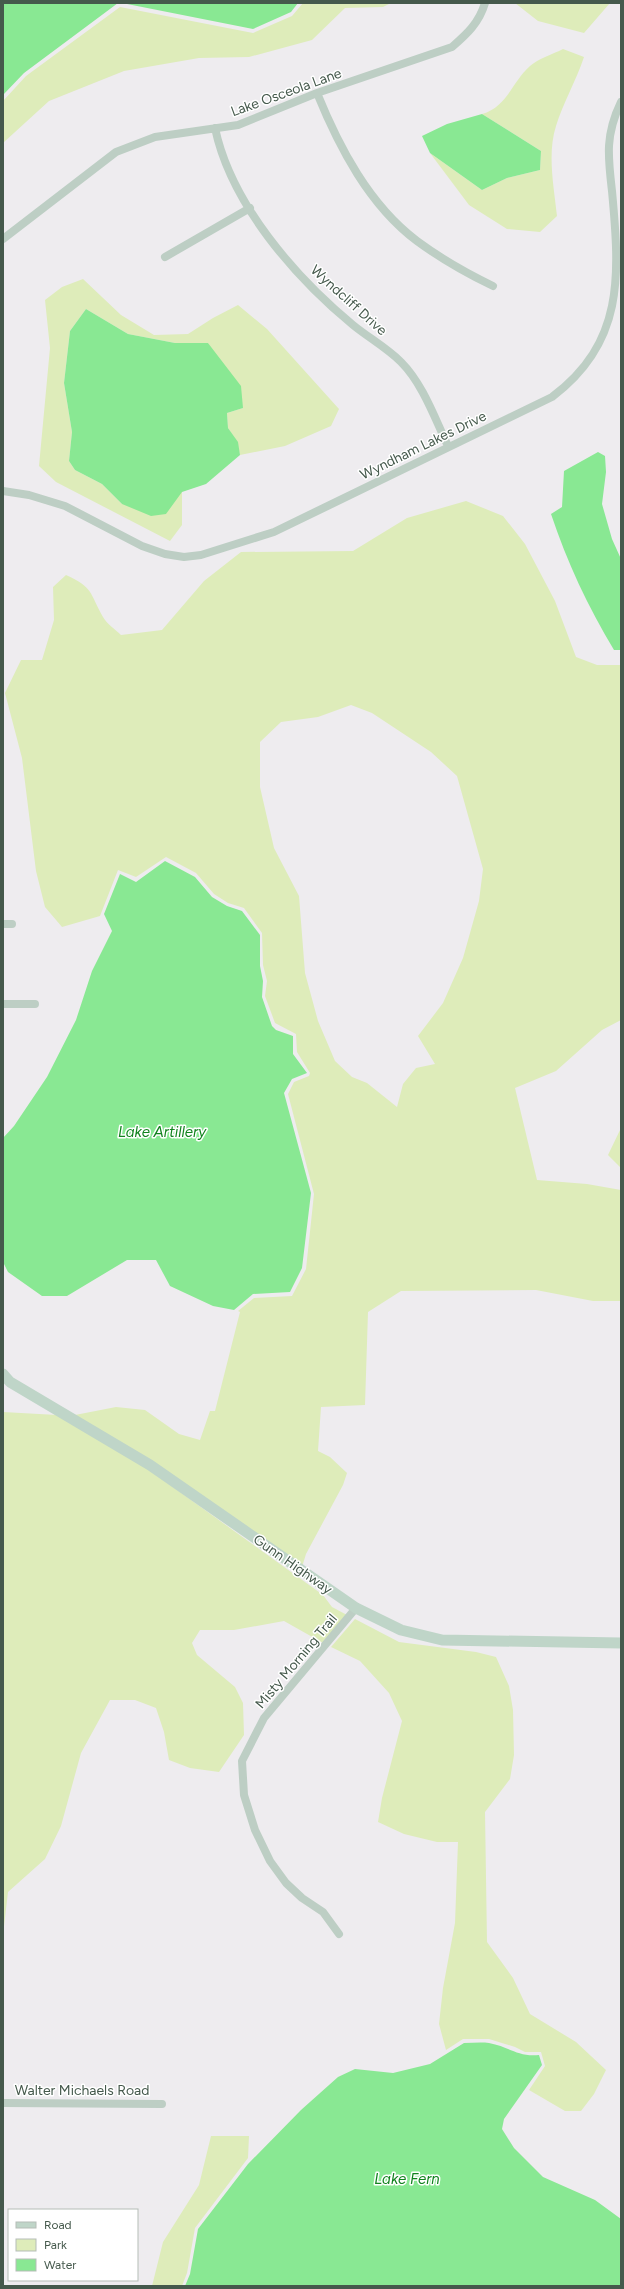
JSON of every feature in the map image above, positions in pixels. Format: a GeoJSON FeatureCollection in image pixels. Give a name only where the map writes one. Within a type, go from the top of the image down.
{"type":"FeatureCollection","features":[{"type":"Feature","properties":{"kind":"main road","name":"Gunn Highway"},"geometry":{"type":"LineString","coordinates":[[3,1374],[10,1382],[150,1465],[356,1608],[401,1630],[442,1640],[621,1643]]}},
{"type":"Feature","properties":{"kind":"street","name":"Lake Osceola Lane"},"geometry":{"type":"LineString","coordinates":[[3,239],[116,152],[155,137],[238,125],[317,93],[452,47],[469,33],[481,15],[485,3]]}},
{"type":"Feature","properties":{"kind":"street"},"geometry":{"type":"LineString","coordinates":[[317,93],[332,131],[347,158],[388,214],[416,240],[463,271],[492,286]]}},
{"type":"Feature","properties":{"kind":"street","name":"Wyndham Lakes Drive"},"geometry":{"type":"LineString","coordinates":[[3,491],[29,495],[64,506],[142,546],[165,554],[184,557],[201,555],[274,532],[448,446],[552,398],[572,385],[588,369],[602,349],[614,321],[619,279],[618,234],[607,146],[615,114],[621,102]]}},
{"type":"Feature","properties":{"kind":"street","name":"Wyndcliff Drive"},"geometry":{"type":"LineString","coordinates":[[215,128],[220,153],[250,208],[275,246],[316,292],[353,325],[401,362],[415,379],[448,446]]}},
{"type":"Feature","properties":{"kind":"street"},"geometry":{"type":"LineString","coordinates":[[165,257],[250,208]]}},
{"type":"Feature","properties":{"kind":"street"},"geometry":{"type":"LineString","coordinates":[[3,924],[12,924]]}},
{"type":"Feature","properties":{"kind":"street"},"geometry":{"type":"LineString","coordinates":[[3,1004],[35,1004]]}},
{"type":"Feature","properties":{"kind":"street","name":"Misty Morning Trail"},"geometry":{"type":"LineString","coordinates":[[339,1934],[323,1912],[302,1898],[286,1883],[270,1861],[255,1830],[244,1795],[242,1761],[264,1718],[356,1608]]}},
{"type":"Feature","properties":{"kind":"street","name":"Walter Michaels Road"},"geometry":{"type":"LineString","coordinates":[[3,2103],[162,2104]]}},
{"type":"Feature","properties":{"kind":"green space"},"geometry":{"type":"Polygon","coordinates":[[[303,3],[391,3],[383,7],[345,8],[312,40],[249,57],[199,58],[124,71],[49,101],[3,143],[3,101],[26,76],[120,7],[253,33],[292,16],[303,3]]]}},
{"type":"Feature","properties":{"kind":"green space"},"geometry":{"type":"Polygon","coordinates":[[[515,3],[610,3],[584,33],[538,21],[515,3]]]}},
{"type":"Feature","properties":{"kind":"green space"},"geometry":{"type":"Polygon","coordinates":[[[563,49],[584,57],[559,117],[553,137],[552,171],[557,216],[540,232],[507,229],[469,205],[430,153],[482,190],[507,178],[540,170],[541,151],[482,114],[491,111],[498,106],[524,72],[533,63],[563,49]]]}},
{"type":"Feature","properties":{"kind":"green space"},"geometry":{"type":"Polygon","coordinates":[[[83,279],[121,315],[154,335],[188,334],[213,318],[238,305],[267,329],[339,409],[331,426],[285,446],[240,455],[237,442],[228,428],[227,413],[243,408],[208,343],[175,343],[128,334],[86,309],[70,331],[64,383],[72,432],[69,461],[75,470],[102,484],[122,504],[182,492],[182,525],[170,541],[56,482],[39,466],[50,348],[45,300],[62,287],[83,279]]]}},
{"type":"Feature","properties":{"kind":"green space"},"geometry":{"type":"Polygon","coordinates":[[[466,501],[503,516],[525,544],[555,601],[576,657],[597,665],[621,665],[621,1020],[602,1030],[556,1071],[515,1088],[537,1180],[587,1184],[621,1190],[621,1301],[593,1301],[536,1290],[401,1291],[368,1312],[365,1405],[321,1407],[318,1451],[330,1457],[347,1473],[343,1485],[306,1554],[302,1567],[75,1415],[116,1407],[145,1410],[179,1434],[200,1440],[210,1411],[215,1411],[240,1312],[238,1311],[254,1298],[292,1296],[306,1269],[314,1194],[288,1094],[294,1082],[309,1076],[310,1073],[297,1052],[296,1034],[275,1023],[265,996],[267,981],[263,965],[262,933],[244,908],[228,903],[214,894],[196,873],[166,857],[136,877],[118,870],[100,916],[62,927],[45,907],[36,871],[22,758],[5,693],[21,660],[42,660],[54,620],[53,587],[66,575],[86,587],[93,596],[105,620],[121,635],[162,630],[204,581],[241,552],[353,551],[407,518],[466,501]],[[351,705],[318,717],[281,722],[260,742],[260,787],[274,848],[299,896],[305,973],[318,1021],[335,1061],[352,1077],[367,1083],[397,1107],[403,1084],[416,1068],[435,1064],[418,1036],[443,1003],[463,958],[479,901],[483,869],[457,776],[431,752],[372,713],[351,705]]]}},
{"type":"Feature","properties":{"kind":"green space"},"geometry":{"type":"Polygon","coordinates":[[[621,1128],[621,1168],[608,1155],[621,1128]]]}},
{"type":"Feature","properties":{"kind":"green space"},"geometry":{"type":"Polygon","coordinates":[[[3,1412],[57,1415],[148,1469],[323,1595],[332,1607],[347,1615],[323,1643],[284,1621],[234,1630],[200,1630],[192,1643],[197,1655],[235,1687],[243,1703],[244,1735],[219,1772],[190,1768],[169,1760],[164,1732],[156,1708],[135,1700],[110,1700],[81,1753],[61,1826],[45,1859],[8,1892],[3,1935],[3,1412]]]}},
{"type":"Feature","properties":{"kind":"green space"},"geometry":{"type":"Polygon","coordinates":[[[355,1619],[399,1642],[476,1652],[496,1657],[509,1686],[513,1710],[514,1755],[510,1779],[485,1812],[487,1942],[513,1978],[530,2014],[576,2042],[606,2070],[594,2094],[581,2111],[565,2111],[529,2090],[545,2066],[541,2052],[525,2052],[515,2047],[489,2039],[463,2039],[446,2050],[439,2024],[443,1988],[455,1923],[458,1842],[437,1842],[404,1834],[378,1822],[382,1798],[402,1721],[389,1693],[360,1661],[331,1647],[355,1619]]]}},
{"type":"Feature","properties":{"kind":"green space"},"geometry":{"type":"Polygon","coordinates":[[[211,2136],[249,2136],[248,2158],[195,2228],[187,2273],[182,2286],[152,2286],[163,2242],[199,2185],[211,2136]]]}},
{"type":"Feature","properties":{"kind":"water"},"geometry":{"type":"Polygon","coordinates":[[[3,3],[118,3],[24,73],[3,95],[3,3]]]}},
{"type":"Feature","properties":{"kind":"water"},"geometry":{"type":"Polygon","coordinates":[[[122,3],[298,3],[291,12],[253,29],[122,3]]]}},
{"type":"Feature","properties":{"kind":"water"},"geometry":{"type":"Polygon","coordinates":[[[482,114],[541,151],[540,170],[507,178],[482,190],[430,153],[422,136],[447,124],[482,114]]]}},
{"type":"Feature","properties":{"kind":"water"},"geometry":{"type":"Polygon","coordinates":[[[86,309],[128,334],[175,343],[208,343],[241,386],[243,408],[227,413],[228,428],[238,442],[240,455],[206,484],[182,492],[166,514],[151,516],[122,504],[102,484],[75,470],[69,461],[72,432],[64,383],[70,331],[86,309]]]}},
{"type":"Feature","properties":{"kind":"water"},"geometry":{"type":"Polygon","coordinates":[[[598,452],[605,456],[606,472],[602,504],[612,539],[621,559],[621,650],[614,650],[595,617],[571,567],[551,514],[562,507],[564,471],[598,452]]]}},
{"type":"Feature","properties":{"kind":"water","name":"Lake Artillery"},"geometry":{"type":"Polygon","coordinates":[[[165,861],[195,877],[212,897],[227,906],[242,911],[260,935],[260,966],[263,981],[262,997],[272,1026],[276,1030],[293,1036],[293,1054],[307,1073],[292,1079],[284,1093],[311,1193],[302,1268],[290,1292],[253,1294],[234,1310],[213,1306],[170,1286],[156,1260],[127,1260],[67,1296],[42,1296],[8,1272],[3,1262],[3,1138],[14,1126],[47,1077],[76,1020],[92,971],[112,931],[104,914],[120,874],[136,882],[165,861]]]}},
{"type":"Feature","properties":{"kind":"water","name":"Lake Fern"},"geometry":{"type":"Polygon","coordinates":[[[464,2043],[489,2043],[525,2055],[539,2055],[542,2065],[504,2119],[502,2129],[514,2148],[543,2177],[595,2200],[621,2219],[621,2286],[185,2286],[190,2274],[198,2229],[248,2164],[301,2110],[338,2077],[355,2069],[393,2073],[430,2064],[464,2043]]]}}]}
